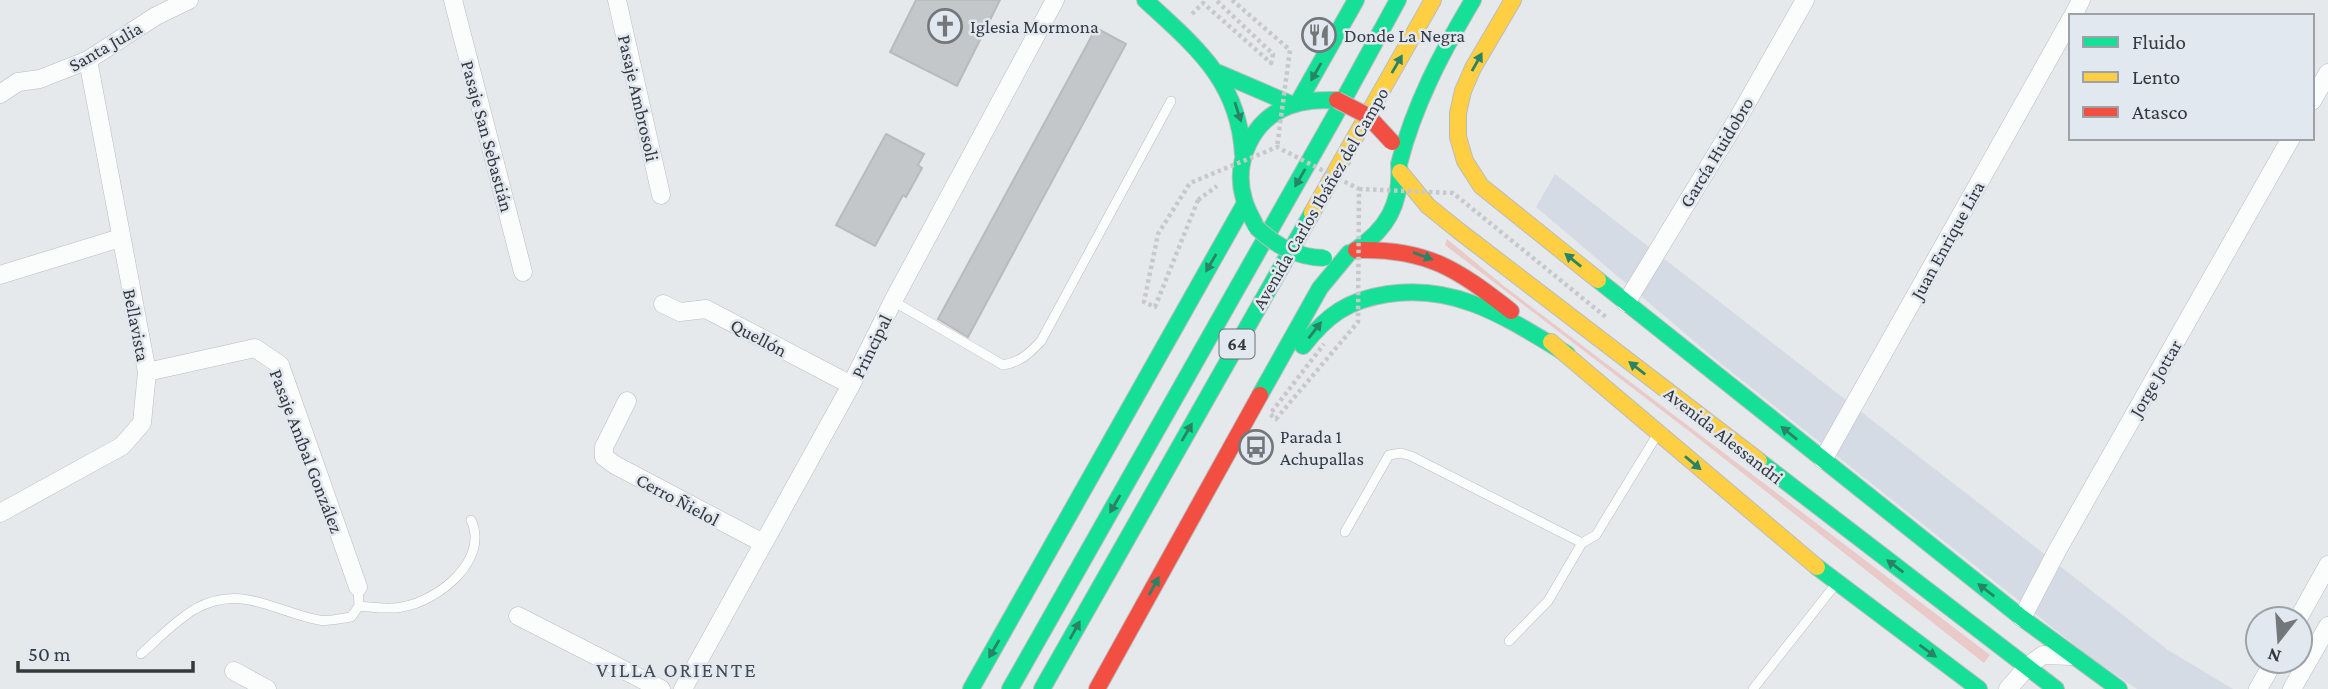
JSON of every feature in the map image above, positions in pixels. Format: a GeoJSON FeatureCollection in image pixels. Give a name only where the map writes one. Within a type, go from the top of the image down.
{"type":"FeatureCollection","features":[{"type":"Feature","properties":{"kind":"main road"},"geometry":{"type":"LineString","coordinates":[[1145,0],[1219,73],[1237,107],[1244,139],[1240,186],[1244,205],[1256,227],[1275,245],[1311,258],[1353,252]]}},
{"type":"Feature","properties":{"kind":"main road"},"geometry":{"type":"LineString","coordinates":[[1295,103],[1356,0]]}},
{"type":"Feature","properties":{"kind":"main road","name":"Avenida Carlos Ibáñez del Campo"},"geometry":{"type":"LineString","coordinates":[[1010,689],[1398,0]]}},
{"type":"Feature","properties":{"kind":"main road","name":"Avenida Carlos Ibáñez del Campo"},"geometry":{"type":"LineString","coordinates":[[1042,689],[1433,0]]}},
{"type":"Feature","properties":{"kind":"main road"},"geometry":{"type":"LineString","coordinates":[[1097,689],[1320,288],[1353,252],[1376,237],[1390,218],[1399,196],[1400,168],[1409,123],[1418,101],[1473,0]]}},
{"type":"Feature","properties":{"kind":"main road"},"geometry":{"type":"LineString","coordinates":[[1513,0],[1461,94],[1456,115],[1462,154],[1481,186],[2022,618],[2119,689]]}},
{"type":"Feature","properties":{"kind":"main road"},"geometry":{"type":"LineString","coordinates":[[1219,73],[1295,103]]}},
{"type":"Feature","properties":{"kind":"main road"},"geometry":{"type":"LineString","coordinates":[[1243,155],[1252,136],[1265,120],[1295,103],[1318,99],[1337,100],[1354,106],[1382,127],[1392,142],[1400,168]]}},
{"type":"Feature","properties":{"kind":"main road","name":"Avenida Alessandri"},"geometry":{"type":"LineString","coordinates":[[1400,168],[1428,206],[1459,231],[2056,689]]}},
{"type":"Feature","properties":{"kind":"main road"},"geometry":{"type":"LineString","coordinates":[[971,689],[1244,205]]}},
{"type":"Feature","properties":{"kind":"main road","name":"Avenida Alessandri"},"geometry":{"type":"LineString","coordinates":[[1353,252],[1396,249],[1420,254],[1447,266],[1483,289],[1567,354],[1836,584],[1979,689]]}},
{"type":"Feature","properties":{"kind":"main road"},"geometry":{"type":"LineString","coordinates":[[1258,402],[1323,320],[1338,309],[1390,293],[1437,291],[1474,301],[1567,354]]}},
{"type":"Feature","properties":{"kind":"street","name":"Santa Julia"},"geometry":{"type":"LineString","coordinates":[[18,82],[40,79],[88,60],[153,8],[188,0]]}},
{"type":"Feature","properties":{"kind":"street","name":"Pasaje San Sebastián"},"geometry":{"type":"LineString","coordinates":[[453,0],[523,272]]}},
{"type":"Feature","properties":{"kind":"street","name":"Pasaje Ambrosoli"},"geometry":{"type":"LineString","coordinates":[[617,0],[661,195]]}},
{"type":"Feature","properties":{"kind":"street","name":"Principal"},"geometry":{"type":"LineString","coordinates":[[682,689],[851,385],[893,301],[1055,0]]}},
{"type":"Feature","properties":{"kind":"street","name":"García Huidobro"},"geometry":{"type":"LineString","coordinates":[[1626,303],[1737,120],[1805,0]]}},
{"type":"Feature","properties":{"kind":"street","name":"Juan Enrique Lira"},"geometry":{"type":"LineString","coordinates":[[1822,460],[2069,22]]}},
{"type":"Feature","properties":{"kind":"street","name":"Bellavista"},"geometry":{"type":"LineString","coordinates":[[0,513],[122,446],[142,423],[147,372],[88,60]]}},
{"type":"Feature","properties":{"kind":"street"},"geometry":{"type":"LineString","coordinates":[[0,72],[18,82],[0,94]]}},
{"type":"Feature","properties":{"kind":"street"},"geometry":{"type":"LineString","coordinates":[[2314,98],[2328,73]]}},
{"type":"Feature","properties":{"kind":"street","name":"Jorge Jottar"},"geometry":{"type":"LineString","coordinates":[[2022,618],[2058,549],[2290,140]]}},
{"type":"Feature","properties":{"kind":"street"},"geometry":{"type":"LineString","coordinates":[[0,275],[120,237]]}},
{"type":"Feature","properties":{"kind":"street","name":"Quellón"},"geometry":{"type":"LineString","coordinates":[[663,304],[680,312],[706,309],[851,385]]}},
{"type":"Feature","properties":{"kind":"street","name":"Pasaje Aníbal González"},"geometry":{"type":"LineString","coordinates":[[147,372],[255,348],[279,365],[358,587]]}},
{"type":"Feature","properties":{"kind":"street","name":"Cerro Ñielol"},"geometry":{"type":"LineString","coordinates":[[627,401],[604,447],[604,457],[763,543]]}},
{"type":"Feature","properties":{"kind":"street"},"geometry":{"type":"LineString","coordinates":[[2306,605],[2328,565]]}},
{"type":"Feature","properties":{"kind":"street"},"geometry":{"type":"LineString","coordinates":[[518,616],[661,689]]}},
{"type":"Feature","properties":{"kind":"street"},"geometry":{"type":"LineString","coordinates":[[2292,689],[2328,626]]}},
{"type":"Feature","properties":{"kind":"street"},"geometry":{"type":"LineString","coordinates":[[2008,689],[2028,666],[2043,655],[2071,656]]}},
{"type":"Feature","properties":{"kind":"street"},"geometry":{"type":"LineString","coordinates":[[234,671],[267,689]]}},
{"type":"Feature","properties":{"kind":"lane"},"geometry":{"type":"LineString","coordinates":[[893,301],[1003,365],[1016,363],[1029,354],[1041,341],[1171,101]]}},
{"type":"Feature","properties":{"kind":"lane"},"geometry":{"type":"LineString","coordinates":[[1509,641],[1548,601],[1582,543],[1596,535],[1658,434]]}},
{"type":"Feature","properties":{"kind":"lane"},"geometry":{"type":"LineString","coordinates":[[1345,532],[1389,455],[1401,453],[1582,543]]}},
{"type":"Feature","properties":{"kind":"lane"},"geometry":{"type":"LineString","coordinates":[[359,606],[404,607],[432,596],[453,583],[474,547],[475,529],[471,520]]}},
{"type":"Feature","properties":{"kind":"lane"},"geometry":{"type":"LineString","coordinates":[[1753,689],[1836,584]]}},
{"type":"Feature","properties":{"kind":"lane"},"geometry":{"type":"LineString","coordinates":[[141,654],[194,610],[218,600],[246,598],[322,621],[351,617],[359,606],[358,587]]}},
{"type":"Feature","properties":{"kind":"path"},"geometry":{"type":"LineString","coordinates":[[1203,3],[1271,63],[1273,54],[1216,0]]}},
{"type":"Feature","properties":{"kind":"path"},"geometry":{"type":"LineString","coordinates":[[1232,0],[1290,50],[1276,147]]}},
{"type":"Feature","properties":{"kind":"path"},"geometry":{"type":"LineString","coordinates":[[1359,189],[1453,193],[1607,318]]}},
{"type":"Feature","properties":{"kind":"shaded area"},"geometry":{"type":"Polygon","coordinates":[[[1555,174],[2168,650],[2233,689],[2137,689],[2092,659],[1714,358],[1536,207],[1555,174]]]}},
{"type":"Feature","properties":{"kind":"shaded area"},"geometry":{"type":"Polygon","coordinates":[[[1447,239],[1504,286],[1990,655],[1984,663],[1694,435],[1445,245],[1447,239]]]}},
{"type":"Feature","properties":{"kind":"building","name":"Iglesia Mormona"},"geometry":{"type":"Polygon","coordinates":[[[916,0],[1000,0],[957,86],[890,52],[916,0]]]}},
{"type":"Feature","properties":{"kind":"building"},"geometry":{"type":"Polygon","coordinates":[[[1096,28],[1126,44],[968,337],[938,319],[1096,28]]]}},
{"type":"Feature","properties":{"kind":"building"},"geometry":{"type":"Polygon","coordinates":[[[886,134],[924,154],[918,165],[922,168],[906,197],[903,195],[875,246],[836,225],[886,134]]]}},
{"type":"Feature","properties":{"kind":"traffic: fast"},"geometry":{"type":"LineString","coordinates":[[1145,0],[1212,67],[1233,106],[1240,129],[1243,155]]}},
{"type":"Feature","properties":{"kind":"traffic: fast"},"geometry":{"type":"LineString","coordinates":[[1299,101],[1356,0]]}},
{"type":"Feature","properties":{"kind":"traffic: fast"},"geometry":{"type":"LineString","coordinates":[[1010,689],[1398,0]]}},
{"type":"Feature","properties":{"kind":"traffic: fast"},"geometry":{"type":"LineString","coordinates":[[1399,164],[1430,79],[1473,0]]}},
{"type":"Feature","properties":{"kind":"traffic: fast"},"geometry":{"type":"LineString","coordinates":[[1219,73],[1291,104]]}},
{"type":"Feature","properties":{"kind":"traffic: fast"},"geometry":{"type":"LineString","coordinates":[[1255,224],[1247,209],[1241,185],[1241,171],[1248,144],[1265,121],[1276,112],[1307,101],[1337,100]]}},
{"type":"Feature","properties":{"kind":"traffic: fast"},"geometry":{"type":"LineString","coordinates":[[1354,251],[1384,225],[1390,214],[1398,191],[1399,164]]}},
{"type":"Feature","properties":{"kind":"traffic: fast"},"geometry":{"type":"LineString","coordinates":[[971,689],[1244,205]]}},
{"type":"Feature","properties":{"kind":"traffic: fast"},"geometry":{"type":"LineString","coordinates":[[1042,689],[1312,213]]}},
{"type":"Feature","properties":{"kind":"traffic: fast"},"geometry":{"type":"LineString","coordinates":[[1256,227],[1287,249],[1324,258]]}},
{"type":"Feature","properties":{"kind":"traffic: fast"},"geometry":{"type":"LineString","coordinates":[[1260,395],[1320,288],[1349,253]]}},
{"type":"Feature","properties":{"kind":"traffic: fast"},"geometry":{"type":"LineString","coordinates":[[1598,280],[2022,618],[2119,689]]}},
{"type":"Feature","properties":{"kind":"traffic: fast"},"geometry":{"type":"LineString","coordinates":[[1303,346],[1330,318],[1350,305],[1388,294],[1414,292],[1438,294],[1482,307],[1567,354]]}},
{"type":"Feature","properties":{"kind":"traffic: fast"},"geometry":{"type":"LineString","coordinates":[[1759,461],[2056,689]]}},
{"type":"Feature","properties":{"kind":"traffic: fast"},"geometry":{"type":"LineString","coordinates":[[1817,567],[1979,689]]}},
{"type":"Feature","properties":{"kind":"traffic: slow"},"geometry":{"type":"LineString","coordinates":[[1312,213],[1433,0]]}},
{"type":"Feature","properties":{"kind":"traffic: slow"},"geometry":{"type":"LineString","coordinates":[[1513,0],[1473,68],[1463,91],[1458,113],[1458,137],[1465,161],[1481,186],[1598,280]]}},
{"type":"Feature","properties":{"kind":"traffic: slow"},"geometry":{"type":"LineString","coordinates":[[1400,172],[1428,206],[1459,231],[1759,461]]}},
{"type":"Feature","properties":{"kind":"traffic: slow"},"geometry":{"type":"LineString","coordinates":[[1551,342],[1817,567]]}},
{"type":"Feature","properties":{"kind":"traffic: jam"},"geometry":{"type":"LineString","coordinates":[[1337,100],[1368,116],[1392,142]]}},
{"type":"Feature","properties":{"kind":"traffic: jam"},"geometry":{"type":"LineString","coordinates":[[1356,250],[1403,253],[1440,264],[1474,283],[1511,311]]}},
{"type":"Feature","properties":{"kind":"traffic: jam"},"geometry":{"type":"LineString","coordinates":[[1097,689],[1260,395]]}},
{"type":"Feature","properties":{"kind":"place","name":"Iglesia Mormona"},"geometry":{"type":"Point","coordinates":[945,26]}},
{"type":"Feature","properties":{"kind":"place","name":"Donde La Negra"},"geometry":{"type":"Point","coordinates":[1319,35]}},
{"type":"Feature","properties":{"kind":"place","name":"Parada 1 Achupallas"},"geometry":{"type":"Point","coordinates":[1256,447]}},
{"type":"Feature","properties":{"kind":"district","name":"VILLA ORIENTE"},"geometry":{"type":"Point","coordinates":[677,670]}}]}
